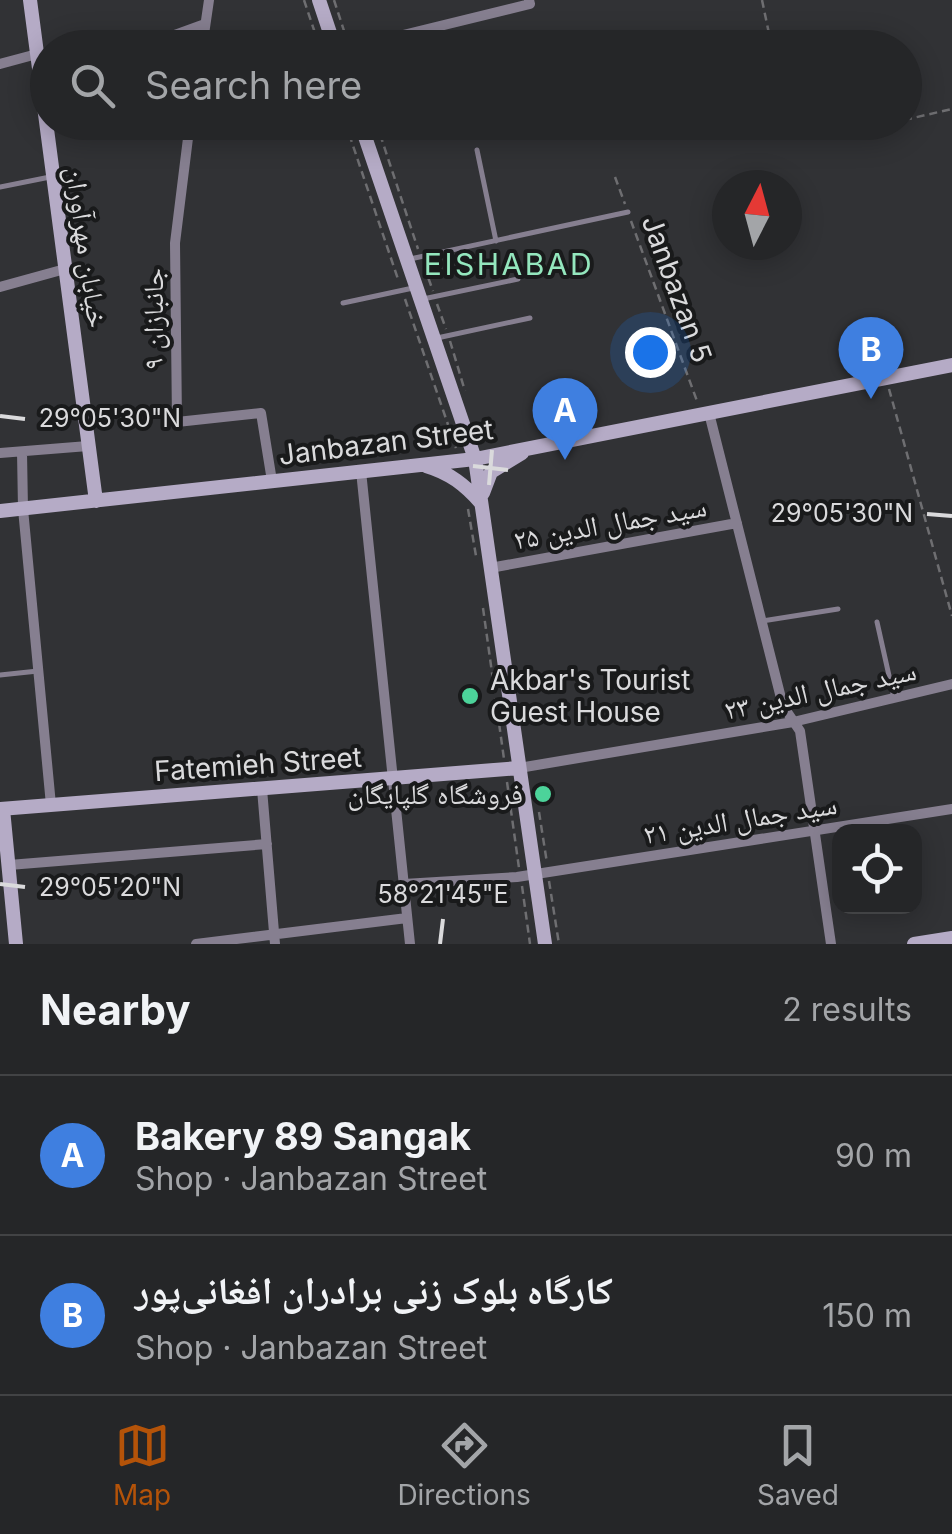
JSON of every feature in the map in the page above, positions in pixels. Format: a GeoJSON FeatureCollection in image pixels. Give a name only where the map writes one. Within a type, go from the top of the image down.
{"type":"FeatureCollection","features":[{"type":"Feature","properties":{"kind":"main road","name":"خیابان مهرآوران"},"geometry":{"type":"LineString","coordinates":[[30,0],[33,30]]}},
{"type":"Feature","properties":{"kind":"main road"},"geometry":{"type":"LineString","coordinates":[[319,0],[329,30]]}},
{"type":"Feature","properties":{"kind":"main road","name":"خیابان مهرآوران"},"geometry":{"type":"LineString","coordinates":[[50,140],[96,501]]}},
{"type":"Feature","properties":{"kind":"main road"},"geometry":{"type":"LineString","coordinates":[[366,140],[407,260],[413,292],[434,338],[482,504]]}},
{"type":"Feature","properties":{"kind":"main road","name":"Janbazan Street"},"geometry":{"type":"LineString","coordinates":[[0,511],[468,459],[952,365]]}},
{"type":"Feature","properties":{"kind":"main road"},"geometry":{"type":"LineString","coordinates":[[530,448],[492,472],[482,504],[484,569],[512,769],[528,876],[544,944]]}},
{"type":"Feature","properties":{"kind":"main road"},"geometry":{"type":"LineString","coordinates":[[422,464],[464,484],[482,504]]}},
{"type":"Feature","properties":{"kind":"main road","name":"Fatemieh Street"},"geometry":{"type":"LineString","coordinates":[[2,809],[512,769]]}},
{"type":"Feature","properties":{"kind":"main road"},"geometry":{"type":"LineString","coordinates":[[2,809],[9,866],[10,936]]}},
{"type":"Feature","properties":{"kind":"main road"},"geometry":{"type":"LineString","coordinates":[[914,944],[952,938]]}},
{"type":"Feature","properties":{"kind":"street"},"geometry":{"type":"LineString","coordinates":[[205,30],[209,0]]}},
{"type":"Feature","properties":{"kind":"street"},"geometry":{"type":"LineString","coordinates":[[420,30],[530,2]]}},
{"type":"Feature","properties":{"kind":"street"},"geometry":{"type":"LineString","coordinates":[[189,30],[206,24]]}},
{"type":"Feature","properties":{"kind":"street"},"geometry":{"type":"LineString","coordinates":[[0,64],[30,56]]}},
{"type":"Feature","properties":{"kind":"street","name":"جانبازان ۹"},"geometry":{"type":"LineString","coordinates":[[188,140],[176,242],[176,422],[261,413],[272,481]]}},
{"type":"Feature","properties":{"kind":"street"},"geometry":{"type":"LineString","coordinates":[[0,287],[65,269]]}},
{"type":"Feature","properties":{"kind":"street"},"geometry":{"type":"LineString","coordinates":[[705,413],[784,706],[800,732],[831,944]]}},
{"type":"Feature","properties":{"kind":"street"},"geometry":{"type":"LineString","coordinates":[[0,453],[88,446]]}},
{"type":"Feature","properties":{"kind":"street"},"geometry":{"type":"LineString","coordinates":[[22,452],[22,509],[51,805]]}},
{"type":"Feature","properties":{"kind":"street"},"geometry":{"type":"LineString","coordinates":[[361,471],[410,944]]}},
{"type":"Feature","properties":{"kind":"street","name":"سید جمال الدین ۲۵"},"geometry":{"type":"LineString","coordinates":[[484,569],[737,523]]}},
{"type":"Feature","properties":{"kind":"street","name":"سید جمال الدین ۲۳"},"geometry":{"type":"LineString","coordinates":[[512,769],[794,722],[952,684]]}},
{"type":"Feature","properties":{"kind":"street"},"geometry":{"type":"LineString","coordinates":[[262,789],[275,939]]}},
{"type":"Feature","properties":{"kind":"street","name":"سید جمال الدین ۲۱"},"geometry":{"type":"LineString","coordinates":[[404,884],[528,876],[952,809]]}},
{"type":"Feature","properties":{"kind":"street"},"geometry":{"type":"LineString","coordinates":[[9,866],[267,844]]}},
{"type":"Feature","properties":{"kind":"street"},"geometry":{"type":"LineString","coordinates":[[196,944],[275,939],[407,918]]}},
{"type":"Feature","properties":{"kind":"lane"},"geometry":{"type":"LineString","coordinates":[[477,150],[496,241]]}},
{"type":"Feature","properties":{"kind":"lane"},"geometry":{"type":"LineString","coordinates":[[0,187],[53,176]]}},
{"type":"Feature","properties":{"kind":"lane"},"geometry":{"type":"LineString","coordinates":[[407,260],[628,212]]}},
{"type":"Feature","properties":{"kind":"lane"},"geometry":{"type":"LineString","coordinates":[[343,303],[518,279]]}},
{"type":"Feature","properties":{"kind":"lane"},"geometry":{"type":"LineString","coordinates":[[434,338],[530,318]]}},
{"type":"Feature","properties":{"kind":"lane"},"geometry":{"type":"LineString","coordinates":[[762,621],[838,609]]}},
{"type":"Feature","properties":{"kind":"lane"},"geometry":{"type":"LineString","coordinates":[[876,622],[894,698]]}},
{"type":"Feature","properties":{"kind":"lane"},"geometry":{"type":"LineString","coordinates":[[0,675],[38,671]]}},
{"type":"Feature","properties":{"kind":"path"},"geometry":{"type":"LineString","coordinates":[[304,0],[314,30]]}},
{"type":"Feature","properties":{"kind":"path"},"geometry":{"type":"LineString","coordinates":[[334,0],[344,30]]}},
{"type":"Feature","properties":{"kind":"path"},"geometry":{"type":"LineString","coordinates":[[762,0],[768,30]]}},
{"type":"Feature","properties":{"kind":"path"},"geometry":{"type":"LineString","coordinates":[[922,116],[952,109]]}},
{"type":"Feature","properties":{"kind":"path"},"geometry":{"type":"LineString","coordinates":[[352,140],[413,292],[468,459]]}},
{"type":"Feature","properties":{"kind":"path","name":"Janbazan 5"},"geometry":{"type":"LineString","coordinates":[[615,177],[705,413]]}},
{"type":"Feature","properties":{"kind":"path"},"geometry":{"type":"LineString","coordinates":[[886,378],[952,616]]}},
{"type":"Feature","properties":{"kind":"path"},"geometry":{"type":"LineString","coordinates":[[464,484],[484,569]]}},
{"type":"Feature","properties":{"kind":"path"},"geometry":{"type":"LineString","coordinates":[[483,606],[528,876],[530,944]]}},
{"type":"Feature","properties":{"kind":"place","name":"کارگاه بلوک زنی برادران افغانی‌پور"},"geometry":{"type":"Point","coordinates":[871,399]}},
{"type":"Feature","properties":{"kind":"place","name":"Bakery 89 Sangak"},"geometry":{"type":"Point","coordinates":[565,460]}},
{"type":"Feature","properties":{"kind":"place","name":"Akbar's Tourist Guest House"},"geometry":{"type":"Point","coordinates":[470,696]}},
{"type":"Feature","properties":{"kind":"place","name":"فروشگاه گلپایگان"},"geometry":{"type":"Point","coordinates":[543,794]}},
{"type":"Feature","properties":{"kind":"district","name":"EISHABAD"},"geometry":{"type":"Point","coordinates":[509,264]}}]}
